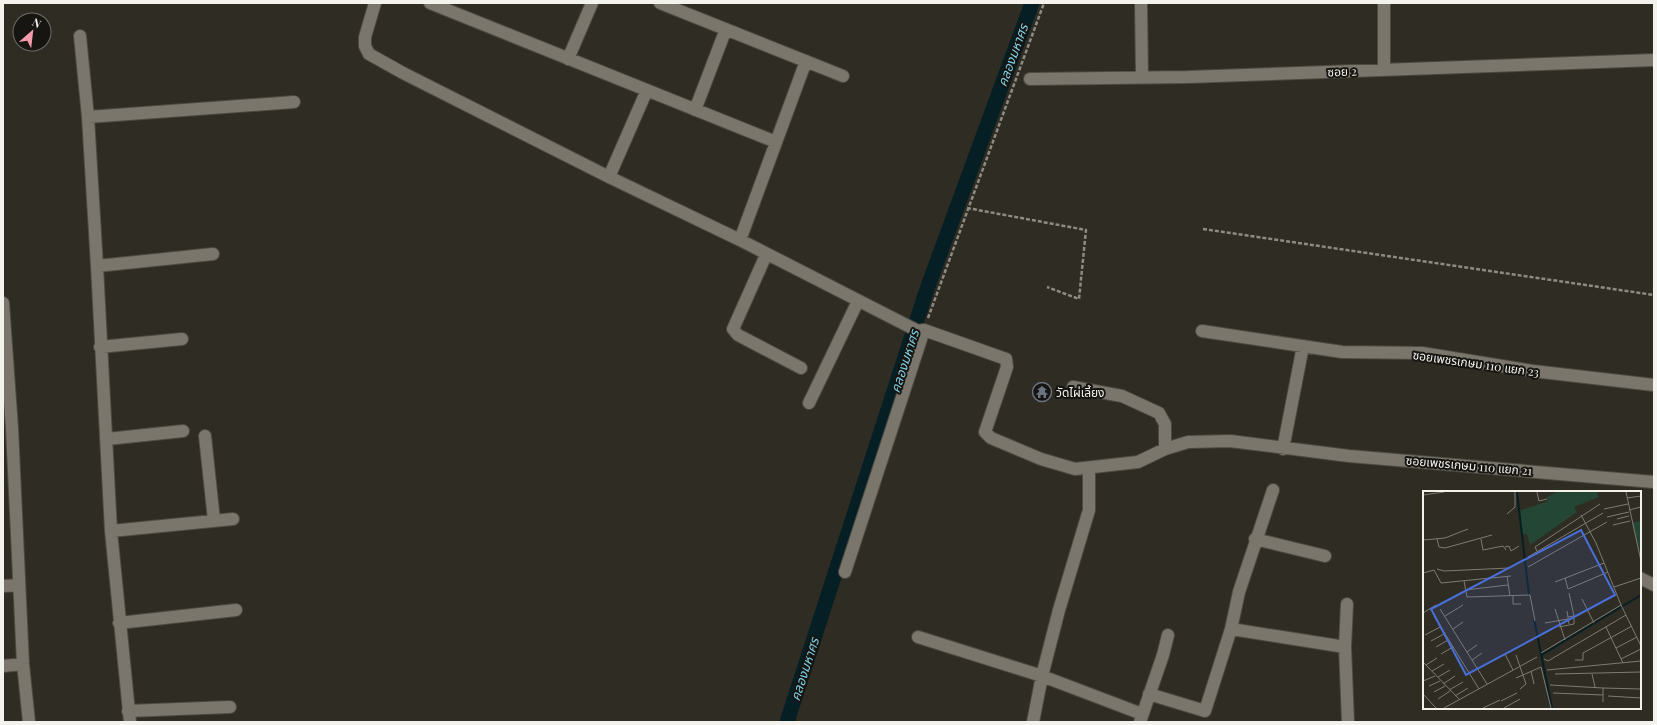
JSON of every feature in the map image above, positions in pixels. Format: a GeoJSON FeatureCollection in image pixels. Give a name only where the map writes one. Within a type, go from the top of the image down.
{"type":"FeatureCollection","features":[{"type":"Feature","properties":{"kind":"street"},"geometry":{"type":"LineString","coordinates":[[375,3],[365,37],[365,46],[369,54],[403,74],[609,177],[740,240],[766,255],[858,301],[921,330],[845,572]]}},
{"type":"Feature","properties":{"kind":"street"},"geometry":{"type":"LineString","coordinates":[[430,3],[776,142]]}},
{"type":"Feature","properties":{"kind":"street"},"geometry":{"type":"LineString","coordinates":[[568,59],[592,3]]}},
{"type":"Feature","properties":{"kind":"street"},"geometry":{"type":"LineString","coordinates":[[660,3],[843,76]]}},
{"type":"Feature","properties":{"kind":"street"},"geometry":{"type":"LineString","coordinates":[[1140,3],[1142,77]]}},
{"type":"Feature","properties":{"kind":"street"},"geometry":{"type":"LineString","coordinates":[[1384,3],[1384,69]]}},
{"type":"Feature","properties":{"kind":"street"},"geometry":{"type":"LineString","coordinates":[[695,110],[726,29]]}},
{"type":"Feature","properties":{"kind":"street"},"geometry":{"type":"LineString","coordinates":[[80,36],[88,117],[111,531],[129,717],[230,707]]}},
{"type":"Feature","properties":{"kind":"street","name":"ซอย 2"},"geometry":{"type":"LineString","coordinates":[[1030,79],[1142,77],[1188,78],[1384,69],[1654,60]]}},
{"type":"Feature","properties":{"kind":"street"},"geometry":{"type":"LineString","coordinates":[[740,240],[806,61]]}},
{"type":"Feature","properties":{"kind":"street"},"geometry":{"type":"LineString","coordinates":[[609,177],[647,90]]}},
{"type":"Feature","properties":{"kind":"street"},"geometry":{"type":"LineString","coordinates":[[88,117],[294,102]]}},
{"type":"Feature","properties":{"kind":"street"},"geometry":{"type":"LineString","coordinates":[[97,266],[213,254]]}},
{"type":"Feature","properties":{"kind":"street"},"geometry":{"type":"LineString","coordinates":[[766,255],[733,328],[738,335],[801,368]]}},
{"type":"Feature","properties":{"kind":"street"},"geometry":{"type":"LineString","coordinates":[[809,403],[858,301]]}},
{"type":"Feature","properties":{"kind":"street"},"geometry":{"type":"LineString","coordinates":[[3,303],[9,507],[19,585],[23,664],[29,722]]}},
{"type":"Feature","properties":{"kind":"street","name":"ซอยเพชรเกษม 110 แยก 21"},"geometry":{"type":"LineString","coordinates":[[921,330],[1006,359],[1007,367],[985,432],[991,438],[1041,459],[1075,469],[1138,462],[1166,449],[1188,442],[1230,441],[1283,449],[1654,482]]}},
{"type":"Feature","properties":{"kind":"street","name":"ซอยเพชรเกษม 110 แยก 23"},"geometry":{"type":"LineString","coordinates":[[1202,331],[1342,352],[1422,353],[1533,371],[1654,385]]}},
{"type":"Feature","properties":{"kind":"street"},"geometry":{"type":"LineString","coordinates":[[100,347],[182,339]]}},
{"type":"Feature","properties":{"kind":"street"},"geometry":{"type":"LineString","coordinates":[[1283,449],[1303,346]]}},
{"type":"Feature","properties":{"kind":"street"},"geometry":{"type":"LineString","coordinates":[[1074,387],[1122,396],[1159,412],[1165,424],[1166,449]]}},
{"type":"Feature","properties":{"kind":"street"},"geometry":{"type":"LineString","coordinates":[[107,440],[183,431]]}},
{"type":"Feature","properties":{"kind":"street"},"geometry":{"type":"LineString","coordinates":[[205,436],[214,520]]}},
{"type":"Feature","properties":{"kind":"street"},"geometry":{"type":"LineString","coordinates":[[1033,722],[1042,676],[1059,610],[1089,510],[1089,468]]}},
{"type":"Feature","properties":{"kind":"street"},"geometry":{"type":"LineString","coordinates":[[1149,694],[1204,717],[1231,629],[1238,592],[1273,490]]}},
{"type":"Feature","properties":{"kind":"street"},"geometry":{"type":"LineString","coordinates":[[111,531],[233,519]]}},
{"type":"Feature","properties":{"kind":"street"},"geometry":{"type":"LineString","coordinates":[[1255,539],[1325,556]]}},
{"type":"Feature","properties":{"kind":"street"},"geometry":{"type":"LineString","coordinates":[[1641,578],[1654,585]]}},
{"type":"Feature","properties":{"kind":"street"},"geometry":{"type":"LineString","coordinates":[[3,586],[19,585]]}},
{"type":"Feature","properties":{"kind":"street"},"geometry":{"type":"LineString","coordinates":[[1347,604],[1345,647],[1348,722]]}},
{"type":"Feature","properties":{"kind":"street"},"geometry":{"type":"LineString","coordinates":[[119,623],[236,610]]}},
{"type":"Feature","properties":{"kind":"street"},"geometry":{"type":"LineString","coordinates":[[1231,629],[1345,647]]}},
{"type":"Feature","properties":{"kind":"street"},"geometry":{"type":"LineString","coordinates":[[918,637],[1042,676],[1141,718],[1168,635]]}},
{"type":"Feature","properties":{"kind":"street"},"geometry":{"type":"LineString","coordinates":[[3,666],[23,664]]}},
{"type":"Feature","properties":{"kind":"path"},"geometry":{"type":"LineString","coordinates":[[921,330],[1044,3]]}},
{"type":"Feature","properties":{"kind":"path"},"geometry":{"type":"LineString","coordinates":[[967,208],[1086,230],[1079,299],[1047,287]]}},
{"type":"Feature","properties":{"kind":"path"},"geometry":{"type":"LineString","coordinates":[[1203,229],[1654,295]]}},
{"type":"Feature","properties":{"kind":"waterway","name":"คลองมหาศร"},"geometry":{"type":"LineString","coordinates":[[787,722],[927,289],[1032,3]]}},
{"type":"Feature","properties":{"kind":"place","name":"วัดไผ่เลี้ยง"},"geometry":{"type":"Point","coordinates":[1042,392]}}]}
